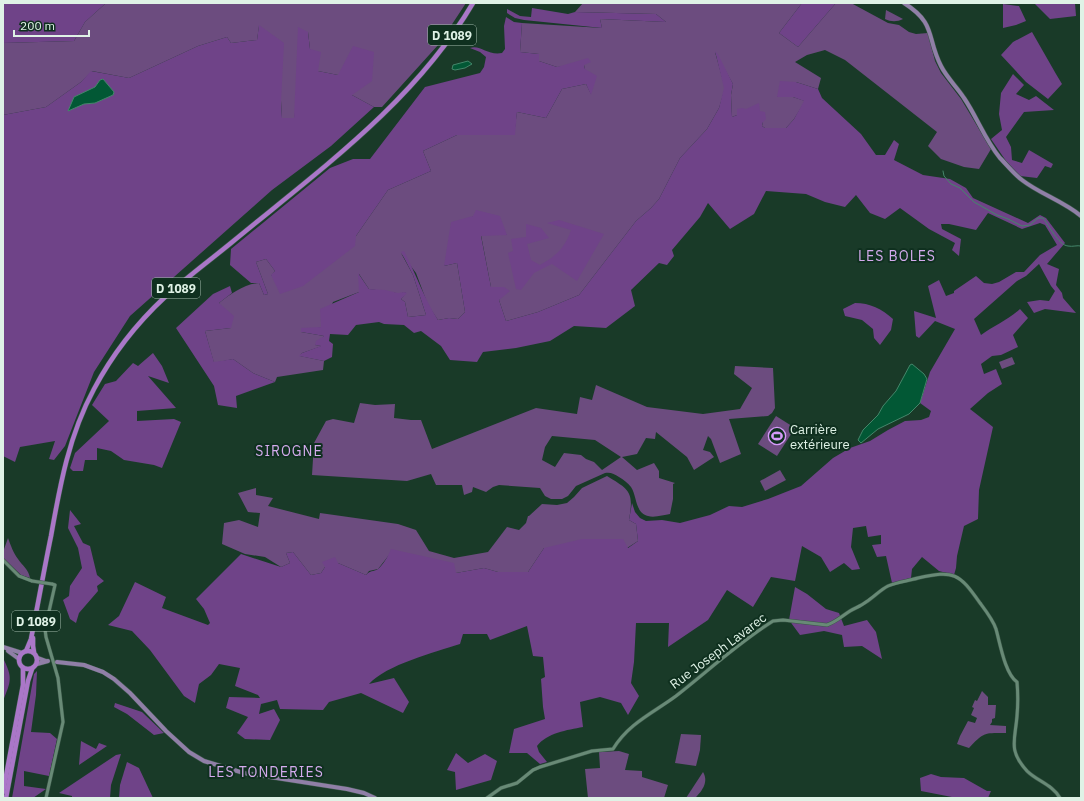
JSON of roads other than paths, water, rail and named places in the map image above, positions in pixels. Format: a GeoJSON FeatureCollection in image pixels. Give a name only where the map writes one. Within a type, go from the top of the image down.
{"type":"FeatureCollection","features":[{"type":"Feature","properties":{"kind":"highway","name":"D 1089"},"geometry":{"type":"LineString","coordinates":[[19,659],[31,639],[60,486],[72,440],[83,411],[93,391],[118,350],[133,330],[166,296],[389,110],[430,65],[451,37],[473,3]]}},
{"type":"Feature","properties":{"kind":"highway","name":"D 1089"},"geometry":{"type":"LineString","coordinates":[[34,652],[33,639],[41,589]]}},
{"type":"Feature","properties":{"kind":"highway"},"geometry":{"type":"LineString","coordinates":[[23,668],[32,668],[37,664],[38,658],[34,652],[24,652]]}},
{"type":"Feature","properties":{"kind":"highway"},"geometry":{"type":"LineString","coordinates":[[3,792],[23,685],[23,668],[19,659]]}},
{"type":"Feature","properties":{"kind":"highway"},"geometry":{"type":"LineString","coordinates":[[6,798],[28,681],[32,668]]}},
{"type":"Feature","properties":{"kind":"main road"},"geometry":{"type":"LineString","coordinates":[[904,3],[916,11],[925,21],[943,71],[965,99],[987,138],[1000,157],[1022,180],[1081,216]]}},
{"type":"Feature","properties":{"kind":"main road"},"geometry":{"type":"LineString","coordinates":[[4,648],[24,652]]}},
{"type":"Feature","properties":{"kind":"main road"},"geometry":{"type":"LineString","coordinates":[[4,648],[19,659]]}},
{"type":"Feature","properties":{"kind":"main road"},"geometry":{"type":"LineString","coordinates":[[37,664],[48,661],[38,658]]}},
{"type":"Feature","properties":{"kind":"main road"},"geometry":{"type":"LineString","coordinates":[[58,662],[84,665],[104,672],[121,684],[151,717],[171,736],[189,752],[204,761],[244,773],[359,791],[375,798]]}},
{"type":"Feature","properties":{"kind":"street"},"geometry":{"type":"LineString","coordinates":[[3,560],[19,576],[32,581],[54,585],[45,629],[58,678],[63,722],[46,798]]}},
{"type":"Feature","properties":{"kind":"street","name":"Rue Joseph Lavarec"},"geometry":{"type":"LineString","coordinates":[[487,798],[501,788],[517,783],[535,769],[540,767],[592,752],[613,749],[634,724],[673,698],[704,672],[773,621],[783,620],[827,625],[834,623],[889,585],[934,574],[945,574],[960,578],[972,591],[995,625],[1006,663],[1012,677],[1017,682],[1018,712],[1014,748],[1016,756],[1025,769],[1055,791],[1060,798]]}},
{"type":"Feature","properties":{"kind":"waterway"},"geometry":{"type":"LineString","coordinates":[[943,171],[944,176],[951,184],[960,188],[974,202],[997,215],[1022,226],[1030,225],[1038,218],[1043,218],[1064,245],[1081,246]]}},
{"type":"Feature","properties":{"kind":"place","name":"Carrière extérieure"},"geometry":{"type":"Point","coordinates":[777,436]}},
{"type":"Feature","properties":{"kind":"district","name":"LES BOLES"},"geometry":{"type":"Point","coordinates":[897,256]}},
{"type":"Feature","properties":{"kind":"district","name":"SIROGNE"},"geometry":{"type":"Point","coordinates":[289,451]}},
{"type":"Feature","properties":{"kind":"district","name":"LES TONDERIES"},"geometry":{"type":"Point","coordinates":[266,772]}}]}
